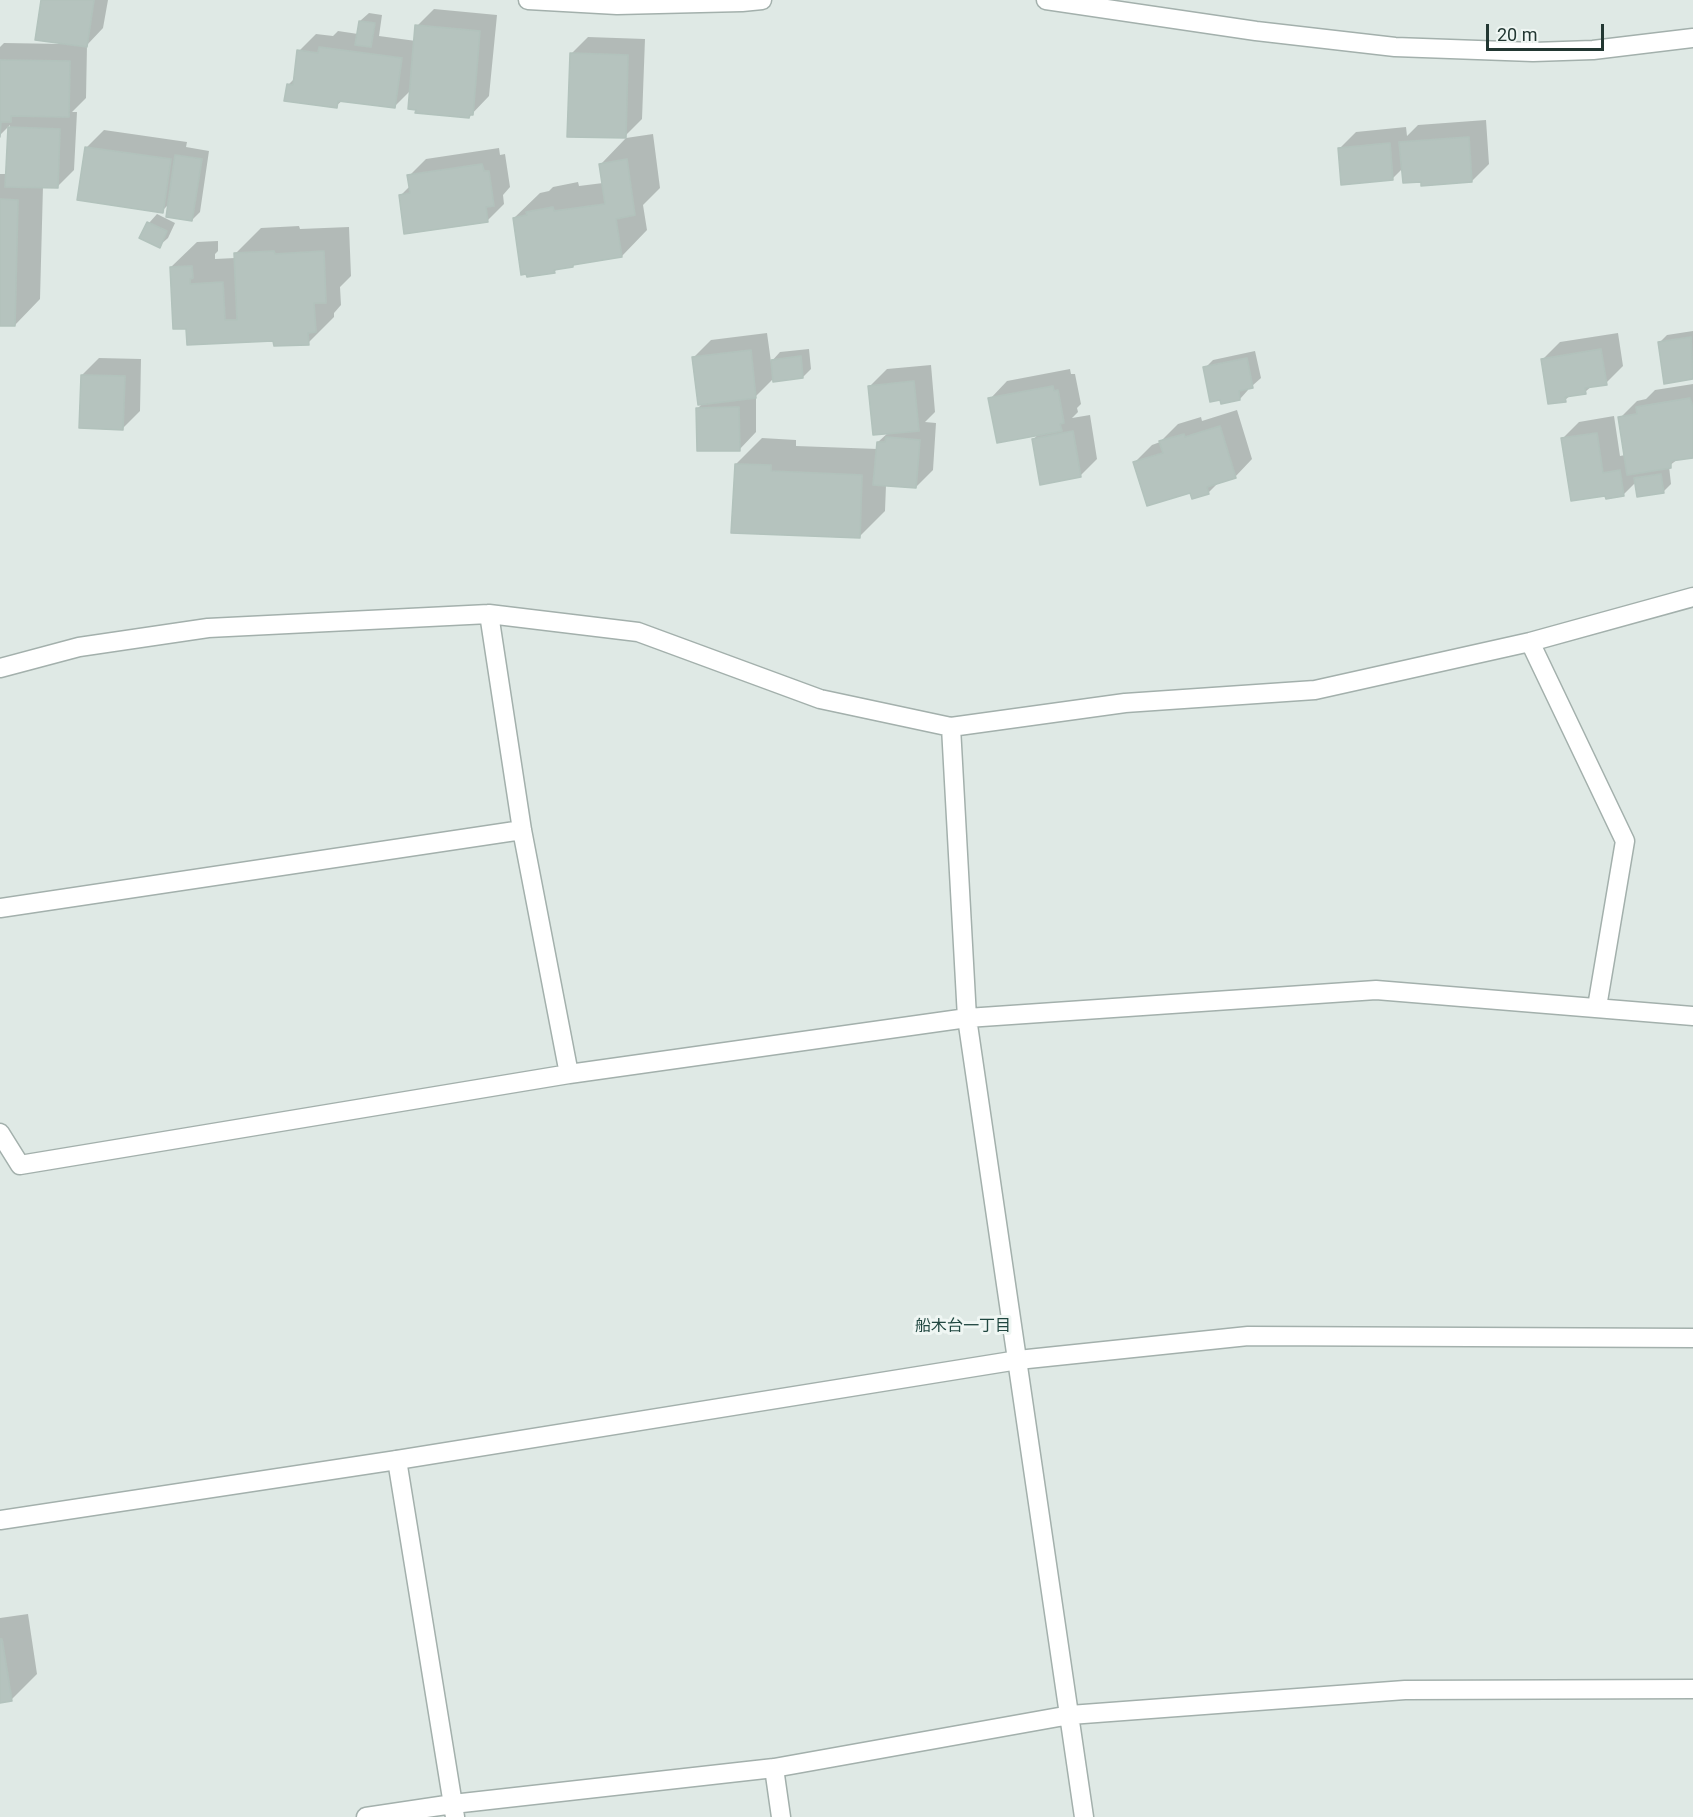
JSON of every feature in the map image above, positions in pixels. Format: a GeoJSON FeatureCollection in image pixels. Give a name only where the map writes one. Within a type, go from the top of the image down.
{"type":"FeatureCollection","features":[{"type":"Feature","properties":{"kind":"street"},"geometry":{"type":"LineString","coordinates":[[528,0],[617,5],[762,0]]}},
{"type":"Feature","properties":{"kind":"street"},"geometry":{"type":"LineString","coordinates":[[1046,0],[1256,31],[1395,47],[1533,52],[1593,50],[1693,38]]}},
{"type":"Feature","properties":{"kind":"street"},"geometry":{"type":"LineString","coordinates":[[0,668],[78,647],[208,628],[489,614],[638,632],[820,699],[951,727],[1125,704],[1315,690],[1530,642],[1693,597]]}},
{"type":"Feature","properties":{"kind":"street"},"geometry":{"type":"LineString","coordinates":[[489,614],[522,830],[568,1074]]}},
{"type":"Feature","properties":{"kind":"street"},"geometry":{"type":"LineString","coordinates":[[1530,642],[1625,841],[1597,1008]]}},
{"type":"Feature","properties":{"kind":"street"},"geometry":{"type":"LineString","coordinates":[[951,727],[967,1018],[1084,1817]]}},
{"type":"Feature","properties":{"kind":"street"},"geometry":{"type":"LineString","coordinates":[[0,908],[522,830]]}},
{"type":"Feature","properties":{"kind":"street"},"geometry":{"type":"LineString","coordinates":[[0,1133],[20,1165],[568,1074],[967,1018],[1376,990],[1693,1016]]}},
{"type":"Feature","properties":{"kind":"street"},"geometry":{"type":"LineString","coordinates":[[0,1520],[397,1460],[1018,1360],[1248,1336],[1693,1338]]}},
{"type":"Feature","properties":{"kind":"street"},"geometry":{"type":"LineString","coordinates":[[397,1460],[454,1810]]}},
{"type":"Feature","properties":{"kind":"street"},"geometry":{"type":"LineString","coordinates":[[366,1817],[454,1810],[774,1768],[1070,1715],[1405,1690],[1693,1689]]}},
{"type":"Feature","properties":{"kind":"street"},"geometry":{"type":"LineString","coordinates":[[774,1768],[781,1817]]}},
{"type":"Feature","properties":{"kind":"building"},"geometry":{"type":"Polygon","coordinates":[[[41,0],[94,0],[87,47],[35,40],[41,0]]]}},
{"type":"Feature","properties":{"kind":"building"},"geometry":{"type":"Polygon","coordinates":[[[359,21],[375,23],[371,47],[355,45],[359,21]]]}},
{"type":"Feature","properties":{"kind":"building"},"geometry":{"type":"Polygon","coordinates":[[[415,25],[480,31],[473,115],[469,118],[415,113],[416,110],[408,109],[415,25]]]}},
{"type":"Feature","properties":{"kind":"building"},"geometry":{"type":"Polygon","coordinates":[[[319,47],[402,58],[395,108],[338,101],[337,108],[284,101],[287,84],[293,85],[297,50],[318,53],[319,47]]]}},
{"type":"Feature","properties":{"kind":"building"},"geometry":{"type":"Polygon","coordinates":[[[570,53],[628,55],[626,138],[567,137],[570,53]]]}},
{"type":"Feature","properties":{"kind":"building"},"geometry":{"type":"Polygon","coordinates":[[[0,60],[70,61],[69,117],[11,116],[11,122],[1,122],[0,137],[0,60]]]}},
{"type":"Feature","properties":{"kind":"building"},"geometry":{"type":"Polygon","coordinates":[[[8,127],[60,129],[58,188],[5,187],[8,127]]]}},
{"type":"Feature","properties":{"kind":"building"},"geometry":{"type":"Polygon","coordinates":[[[1469,137],[1472,182],[1421,186],[1421,182],[1403,183],[1399,142],[1469,137]]]}},
{"type":"Feature","properties":{"kind":"building"},"geometry":{"type":"Polygon","coordinates":[[[1390,143],[1393,180],[1341,185],[1338,148],[1390,143]]]}},
{"type":"Feature","properties":{"kind":"building"},"geometry":{"type":"Polygon","coordinates":[[[85,147],[171,159],[163,213],[77,200],[85,147]]]}},
{"type":"Feature","properties":{"kind":"building"},"geometry":{"type":"Polygon","coordinates":[[[175,155],[202,159],[192,221],[166,217],[175,155]]]}},
{"type":"Feature","properties":{"kind":"building"},"geometry":{"type":"Polygon","coordinates":[[[627,159],[635,215],[616,219],[622,257],[573,265],[573,267],[554,270],[555,273],[527,277],[526,274],[521,275],[513,218],[527,215],[526,212],[553,207],[554,211],[605,204],[599,164],[627,159]]]}},
{"type":"Feature","properties":{"kind":"building"},"geometry":{"type":"Polygon","coordinates":[[[482,164],[484,171],[489,171],[494,206],[486,207],[488,222],[404,234],[399,195],[410,193],[407,175],[482,164]]]}},
{"type":"Feature","properties":{"kind":"building"},"geometry":{"type":"Polygon","coordinates":[[[0,199],[18,200],[15,326],[0,326],[0,199]]]}},
{"type":"Feature","properties":{"kind":"building"},"geometry":{"type":"Polygon","coordinates":[[[147,222],[167,231],[160,248],[139,238],[147,222]]]}},
{"type":"Feature","properties":{"kind":"building"},"geometry":{"type":"Polygon","coordinates":[[[274,251],[275,254],[324,251],[326,303],[314,303],[316,332],[308,333],[309,345],[274,346],[273,341],[187,345],[186,329],[173,329],[170,267],[192,266],[193,278],[190,279],[190,284],[223,282],[225,320],[237,320],[234,253],[274,251]]]}},
{"type":"Feature","properties":{"kind":"building"},"geometry":{"type":"Polygon","coordinates":[[[1691,337],[1693,379],[1664,384],[1658,342],[1691,337]]]}},
{"type":"Feature","properties":{"kind":"building"},"geometry":{"type":"Polygon","coordinates":[[[1601,349],[1607,385],[1585,388],[1586,394],[1565,397],[1566,402],[1548,404],[1541,359],[1601,349]]]}},
{"type":"Feature","properties":{"kind":"building"},"geometry":{"type":"Polygon","coordinates":[[[751,350],[756,398],[698,405],[692,357],[751,350]]]}},
{"type":"Feature","properties":{"kind":"building"},"geometry":{"type":"Polygon","coordinates":[[[801,356],[803,378],[773,382],[771,360],[801,356]]]}},
{"type":"Feature","properties":{"kind":"building"},"geometry":{"type":"Polygon","coordinates":[[[1247,358],[1253,388],[1239,391],[1240,400],[1221,404],[1220,400],[1210,402],[1203,367],[1247,358]]]}},
{"type":"Feature","properties":{"kind":"building"},"geometry":{"type":"Polygon","coordinates":[[[81,375],[125,376],[123,430],[79,428],[81,375]]]}},
{"type":"Feature","properties":{"kind":"building"},"geometry":{"type":"Polygon","coordinates":[[[914,381],[919,431],[873,435],[868,386],[914,381]]]}},
{"type":"Feature","properties":{"kind":"building"},"geometry":{"type":"Polygon","coordinates":[[[1053,386],[1054,391],[1058,390],[1064,423],[1060,424],[1062,431],[997,443],[988,398],[1053,386]]]}},
{"type":"Feature","properties":{"kind":"building"},"geometry":{"type":"Polygon","coordinates":[[[1690,398],[1693,407],[1693,458],[1671,461],[1671,468],[1627,475],[1618,417],[1637,414],[1636,407],[1690,398]]]}},
{"type":"Feature","properties":{"kind":"building"},"geometry":{"type":"Polygon","coordinates":[[[739,407],[740,451],[697,451],[696,408],[739,407]]]}},
{"type":"Feature","properties":{"kind":"building"},"geometry":{"type":"Polygon","coordinates":[[[1220,426],[1236,478],[1207,487],[1209,494],[1192,499],[1190,493],[1147,506],[1133,462],[1163,453],[1159,441],[1184,434],[1185,437],[1220,426]]]}},
{"type":"Feature","properties":{"kind":"building"},"geometry":{"type":"Polygon","coordinates":[[[1073,431],[1081,477],[1040,485],[1032,439],[1073,431]]]}},
{"type":"Feature","properties":{"kind":"building"},"geometry":{"type":"Polygon","coordinates":[[[1597,433],[1603,473],[1620,470],[1624,496],[1571,501],[1561,438],[1597,433]]]}},
{"type":"Feature","properties":{"kind":"building"},"geometry":{"type":"Polygon","coordinates":[[[886,437],[920,440],[916,488],[873,485],[877,442],[885,442],[886,437]]]}},
{"type":"Feature","properties":{"kind":"building"},"geometry":{"type":"Polygon","coordinates":[[[735,464],[771,465],[771,471],[862,475],[860,538],[731,533],[735,464]]]}},
{"type":"Feature","properties":{"kind":"building"},"geometry":{"type":"Polygon","coordinates":[[[1661,474],[1664,493],[1637,497],[1634,478],[1661,474]]]}},
{"type":"Feature","properties":{"kind":"building"},"geometry":{"type":"Polygon","coordinates":[[[0,1639],[2,1639],[12,1701],[0,1703],[0,1639]]]}},
{"type":"Feature","properties":{"kind":"district","name":"船木台一丁目"},"geometry":{"type":"Point","coordinates":[963,1327]}}]}
